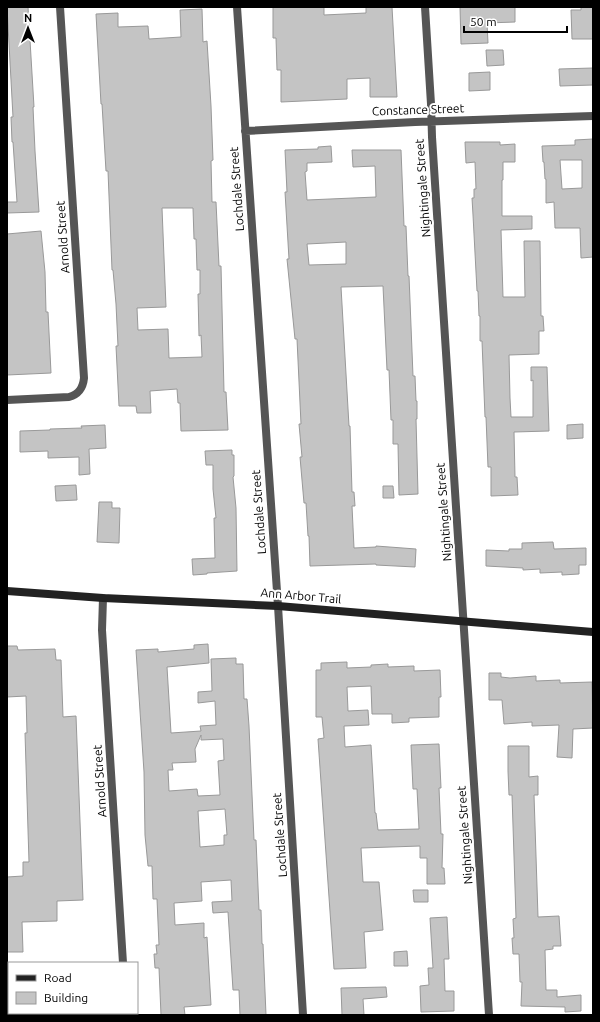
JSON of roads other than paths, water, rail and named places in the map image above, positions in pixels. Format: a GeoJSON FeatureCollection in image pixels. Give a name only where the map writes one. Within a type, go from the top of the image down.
{"type":"FeatureCollection","features":[{"type":"Feature","properties":{"kind":"street","name":"Arnold Street"},"geometry":{"type":"LineString","coordinates":[[7,400],[68,397],[78,393],[83,385],[84,378],[60,7]]}},
{"type":"Feature","properties":{"kind":"street","name":"Lochdale Street"},"geometry":{"type":"LineString","coordinates":[[237,7],[278,606],[303,1015]]}},
{"type":"Feature","properties":{"kind":"street","name":"Nightingale Street"},"geometry":{"type":"LineString","coordinates":[[425,7],[432,137],[489,1015]]}},
{"type":"Feature","properties":{"kind":"street","name":"Constance Street"},"geometry":{"type":"LineString","coordinates":[[245,131],[432,121],[593,116]]}},
{"type":"Feature","properties":{"kind":"street","name":"Ann Arbor Trail"},"geometry":{"type":"LineString","coordinates":[[7,591],[103,598],[278,606],[593,632]]}},
{"type":"Feature","properties":{"kind":"street","name":"Arnold Street"},"geometry":{"type":"LineString","coordinates":[[103,598],[102,630],[123,962]]}}]}
